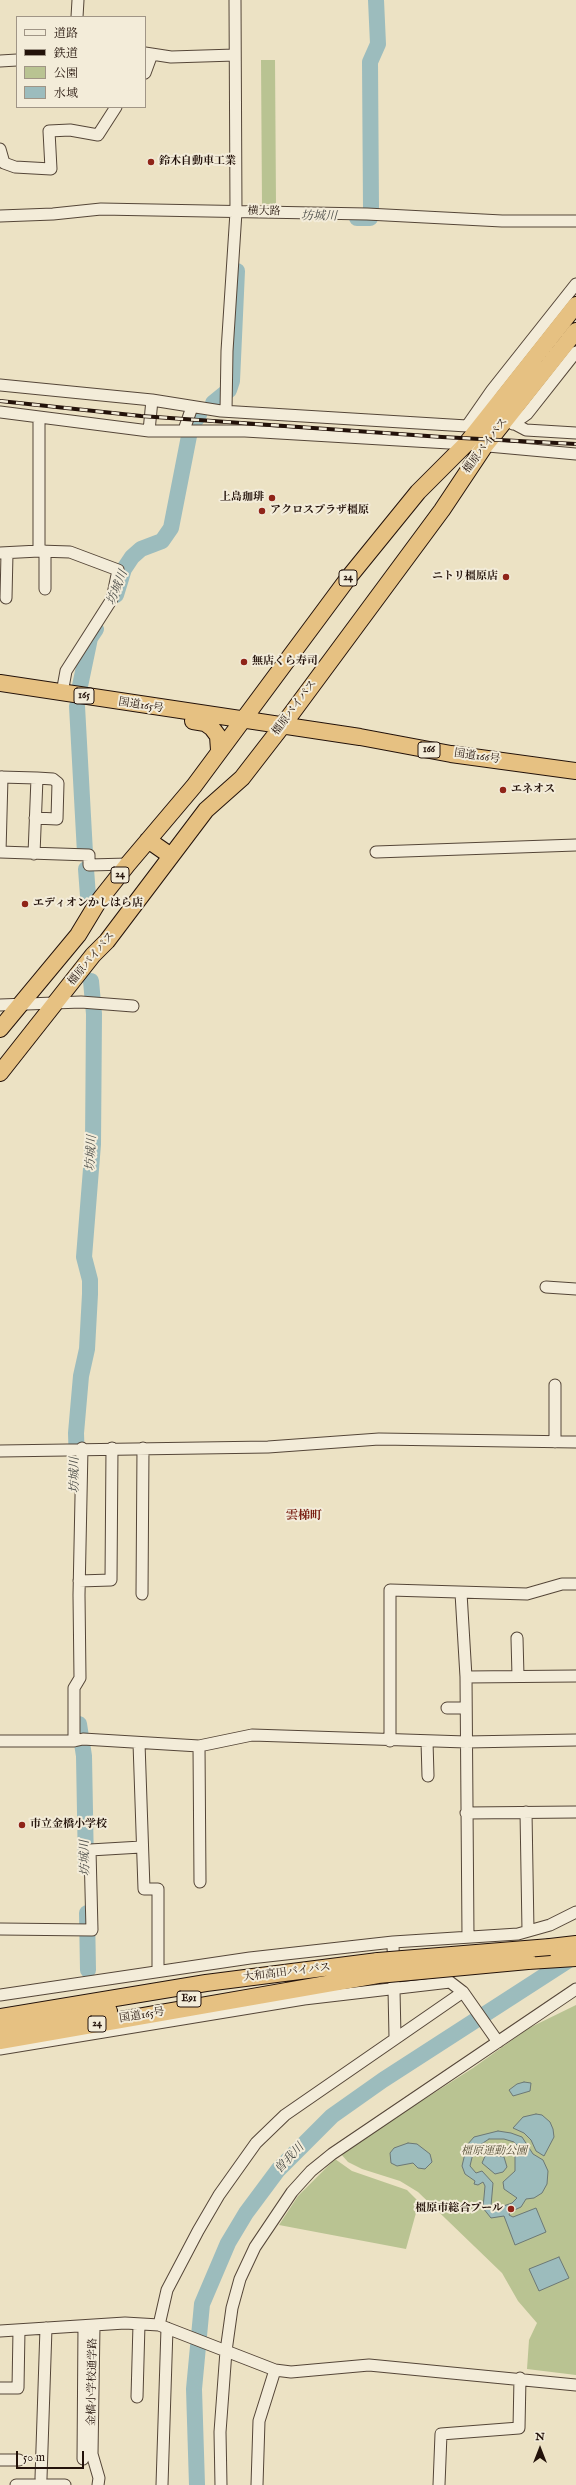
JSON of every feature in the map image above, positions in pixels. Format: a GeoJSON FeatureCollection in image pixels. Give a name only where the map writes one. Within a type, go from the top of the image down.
{"type":"FeatureCollection","features":[{"type":"Feature","properties":{"kind":"highway","name":"橿原バイパス"},"geometry":{"type":"LineString","coordinates":[[0,1029],[78,935],[98,902],[128,864],[194,786],[241,720],[349,577],[418,492],[466,444],[471,428],[576,305]]}},
{"type":"Feature","properties":{"kind":"highway","name":"橿原バイパス"},"geometry":{"type":"LineString","coordinates":[[0,1073],[93,955],[107,941],[206,810],[242,778],[442,510],[484,447],[510,422],[576,331]]}},
{"type":"Feature","properties":{"kind":"highway","name":"国道165号"},"geometry":{"type":"LineString","coordinates":[[0,683],[168,710],[283,725]]}},
{"type":"Feature","properties":{"kind":"highway"},"geometry":{"type":"LineString","coordinates":[[168,710],[184,719],[205,723],[212,728],[218,736],[219,750]]}},
{"type":"Feature","properties":{"kind":"highway","name":"国道166号"},"geometry":{"type":"LineString","coordinates":[[283,725],[451,754],[576,771]]}},
{"type":"Feature","properties":{"kind":"highway"},"geometry":{"type":"LineString","coordinates":[[148,840],[171,856]]}},
{"type":"Feature","properties":{"kind":"highway","name":"大和高田バイパス"},"geometry":{"type":"LineString","coordinates":[[0,2017],[206,1984],[378,1968],[576,1945]]}},
{"type":"Feature","properties":{"kind":"highway","name":"大和高田バイパス"},"geometry":{"type":"LineString","coordinates":[[0,2029],[378,1968],[576,1958]]}},
{"type":"Feature","properties":{"kind":"highway"},"geometry":{"type":"LineString","coordinates":[[528,1961],[576,1961]]}},
{"type":"Feature","properties":{"kind":"highway","name":"国道165号"},"geometry":{"type":"LineString","coordinates":[[0,2041],[194,2008],[378,1968]]}},
{"type":"Feature","properties":{"kind":"highway"},"geometry":{"type":"LineString","coordinates":[[0,2006],[189,1976],[378,1968]]}},
{"type":"Feature","properties":{"kind":"street"},"geometry":{"type":"LineString","coordinates":[[77,16],[78,0]]}},
{"type":"Feature","properties":{"kind":"street"},"geometry":{"type":"LineString","coordinates":[[226,411],[226,380],[236,212],[235,0]]}},
{"type":"Feature","properties":{"kind":"street"},"geometry":{"type":"LineString","coordinates":[[146,67],[148,54],[171,56],[235,56]]}},
{"type":"Feature","properties":{"kind":"street"},"geometry":{"type":"LineString","coordinates":[[0,61],[16,60]]}},
{"type":"Feature","properties":{"kind":"street"},"geometry":{"type":"LineString","coordinates":[[0,149],[4,163],[15,167],[51,169],[49,131],[70,130],[98,135],[115,108]]}},
{"type":"Feature","properties":{"kind":"street","name":"横大路"},"geometry":{"type":"LineString","coordinates":[[0,216],[53,214],[101,209],[370,214],[502,221],[576,221]]}},
{"type":"Feature","properties":{"kind":"street"},"geometry":{"type":"LineString","coordinates":[[0,385],[152,400],[226,411],[471,428],[492,390],[576,284]]}},
{"type":"Feature","properties":{"kind":"street"},"geometry":{"type":"LineString","coordinates":[[510,422],[527,414],[576,352]]}},
{"type":"Feature","properties":{"kind":"street"},"geometry":{"type":"LineString","coordinates":[[149,430],[152,400]]}},
{"type":"Feature","properties":{"kind":"street"},"geometry":{"type":"LineString","coordinates":[[184,430],[192,407]]}},
{"type":"Feature","properties":{"kind":"street"},"geometry":{"type":"LineString","coordinates":[[0,412],[149,430],[245,431],[466,444],[484,447],[576,454]]}},
{"type":"Feature","properties":{"kind":"street"},"geometry":{"type":"LineString","coordinates":[[39,417],[42,551],[45,589]]}},
{"type":"Feature","properties":{"kind":"street"},"geometry":{"type":"LineString","coordinates":[[510,422],[526,430],[576,433]]}},
{"type":"Feature","properties":{"kind":"street"},"geometry":{"type":"LineString","coordinates":[[6,598],[4,553],[42,551],[70,552],[118,570],[112,599],[66,670],[62,693]]}},
{"type":"Feature","properties":{"kind":"street"},"geometry":{"type":"LineString","coordinates":[[36,818],[57,819],[58,783],[53,779],[1,777],[0,852],[88,855],[89,865],[128,864]]}},
{"type":"Feature","properties":{"kind":"street"},"geometry":{"type":"LineString","coordinates":[[34,854],[37,778]]}},
{"type":"Feature","properties":{"kind":"street"},"geometry":{"type":"LineString","coordinates":[[376,852],[576,845]]}},
{"type":"Feature","properties":{"kind":"street"},"geometry":{"type":"LineString","coordinates":[[0,1005],[18,1006],[56,1002],[133,1006]]}},
{"type":"Feature","properties":{"kind":"street"},"geometry":{"type":"LineString","coordinates":[[546,1287],[576,1289]]}},
{"type":"Feature","properties":{"kind":"street"},"geometry":{"type":"LineString","coordinates":[[555,1385],[555,1442]]}},
{"type":"Feature","properties":{"kind":"street"},"geometry":{"type":"LineString","coordinates":[[0,1450],[268,1447],[379,1439],[576,1442]]}},
{"type":"Feature","properties":{"kind":"street"},"geometry":{"type":"LineString","coordinates":[[78,1448],[78,1740]]}},
{"type":"Feature","properties":{"kind":"street"},"geometry":{"type":"LineString","coordinates":[[79,1581],[111,1580],[112,1448]]}},
{"type":"Feature","properties":{"kind":"street"},"geometry":{"type":"LineString","coordinates":[[142,1594],[143,1448]]}},
{"type":"Feature","properties":{"kind":"street"},"geometry":{"type":"LineString","coordinates":[[390,1741],[390,1590],[527,1594],[562,1584],[576,1584]]}},
{"type":"Feature","properties":{"kind":"street"},"geometry":{"type":"LineString","coordinates":[[461,1593],[466,1677],[468,1937]]}},
{"type":"Feature","properties":{"kind":"street"},"geometry":{"type":"LineString","coordinates":[[517,1638],[518,1676]]}},
{"type":"Feature","properties":{"kind":"street"},"geometry":{"type":"LineString","coordinates":[[466,1677],[576,1676]]}},
{"type":"Feature","properties":{"kind":"street"},"geometry":{"type":"LineString","coordinates":[[447,1708],[466,1708]]}},
{"type":"Feature","properties":{"kind":"street"},"geometry":{"type":"LineString","coordinates":[[0,1741],[78,1740],[199,1746],[252,1735],[390,1741],[466,1742],[576,1740]]}},
{"type":"Feature","properties":{"kind":"street"},"geometry":{"type":"LineString","coordinates":[[427,1741],[428,1776]]}},
{"type":"Feature","properties":{"kind":"street"},"geometry":{"type":"LineString","coordinates":[[139,1743],[141,1847],[144,1889],[158,1889],[158,1971]]}},
{"type":"Feature","properties":{"kind":"street"},"geometry":{"type":"LineString","coordinates":[[199,1746],[200,1882]]}},
{"type":"Feature","properties":{"kind":"street"},"geometry":{"type":"LineString","coordinates":[[526,1812],[528,1931]]}},
{"type":"Feature","properties":{"kind":"street"},"geometry":{"type":"LineString","coordinates":[[466,1813],[576,1812]]}},
{"type":"Feature","properties":{"kind":"street"},"geometry":{"type":"LineString","coordinates":[[0,1929],[92,1930],[90,1850],[141,1847]]}},
{"type":"Feature","properties":{"kind":"street"},"geometry":{"type":"LineString","coordinates":[[0,1995],[250,1958],[393,1942],[528,1931],[550,1925],[576,1912]]}},
{"type":"Feature","properties":{"kind":"street"},"geometry":{"type":"LineString","coordinates":[[393,1942],[395,2038]]}},
{"type":"Feature","properties":{"kind":"street"},"geometry":{"type":"LineString","coordinates":[[0,2049],[304,1999],[394,1987],[450,1982],[464,1994],[496,2040]]}},
{"type":"Feature","properties":{"kind":"street"},"geometry":{"type":"LineString","coordinates":[[221,2485],[220,2432],[223,2350],[232,2308],[240,2279],[255,2247],[292,2192],[311,2171],[332,2154],[496,2040],[576,1989]]}},
{"type":"Feature","properties":{"kind":"street"},"geometry":{"type":"LineString","coordinates":[[162,2485],[167,2290],[219,2195],[256,2143],[285,2115],[395,2038],[464,1994]]}},
{"type":"Feature","properties":{"kind":"street"},"geometry":{"type":"LineString","coordinates":[[137,2397],[139,2324]]}},
{"type":"Feature","properties":{"kind":"street"},"geometry":{"type":"LineString","coordinates":[[0,2330],[139,2324],[166,2328],[275,2370],[291,2372],[369,2365],[520,2378],[576,2385]]}},
{"type":"Feature","properties":{"kind":"street"},"geometry":{"type":"LineString","coordinates":[[83,2459],[89,2326]]}},
{"type":"Feature","properties":{"kind":"street","name":"金橋小学校通学路"},"geometry":{"type":"LineString","coordinates":[[89,2326],[92,2454],[100,2478],[98,2485]]}},
{"type":"Feature","properties":{"kind":"street"},"geometry":{"type":"LineString","coordinates":[[42,2478],[46,2328]]}},
{"type":"Feature","properties":{"kind":"street"},"geometry":{"type":"LineString","coordinates":[[0,2388],[18,2388],[19,2330]]}},
{"type":"Feature","properties":{"kind":"street"},"geometry":{"type":"LineString","coordinates":[[257,2485],[259,2421],[275,2370]]}},
{"type":"Feature","properties":{"kind":"street"},"geometry":{"type":"LineString","coordinates":[[439,2485],[441,2434],[519,2428],[520,2378]]}},
{"type":"Feature","properties":{"kind":"street"},"geometry":{"type":"LineString","coordinates":[[0,2460],[19,2460]]}},
{"type":"Feature","properties":{"kind":"street"},"geometry":{"type":"LineString","coordinates":[[16,2485],[65,2485]]}},
{"type":"Feature","properties":{"kind":"green space"},"geometry":{"type":"Polygon","coordinates":[[[261,60],[275,60],[276,204],[262,204],[261,60]]]}},
{"type":"Feature","properties":{"kind":"green space","name":"橿原市総合プール"},"geometry":{"type":"Polygon","coordinates":[[[576,2005],[576,2375],[527,2369],[529,2340],[537,2323],[518,2301],[502,2273],[418,2192],[400,2181],[362,2169],[348,2162],[340,2153],[473,2068],[529,2028],[576,2005]]]}},
{"type":"Feature","properties":{"kind":"green space"},"geometry":{"type":"Polygon","coordinates":[[[335,2159],[352,2171],[407,2190],[419,2202],[406,2249],[279,2225],[298,2196],[335,2159]]]}},
{"type":"Feature","properties":{"kind":"water"},"geometry":{"type":"Polygon","coordinates":[[[524,2082],[531,2083],[530,2091],[513,2096],[509,2090],[517,2084],[524,2082]]]}},
{"type":"Feature","properties":{"kind":"water"},"geometry":{"type":"Polygon","coordinates":[[[536,2114],[542,2115],[550,2122],[553,2129],[554,2137],[544,2156],[536,2151],[531,2140],[524,2133],[513,2128],[523,2117],[536,2114]]]}},
{"type":"Feature","properties":{"kind":"water"},"geometry":{"type":"Polygon","coordinates":[[[498,2131],[511,2133],[522,2137],[533,2154],[543,2160],[548,2171],[547,2184],[542,2193],[534,2198],[526,2199],[521,2207],[510,2212],[509,2215],[513,2217],[536,2208],[546,2232],[515,2245],[504,2216],[491,2218],[483,2208],[485,2186],[483,2182],[478,2185],[474,2184],[475,2181],[465,2174],[462,2166],[467,2145],[474,2137],[498,2131]],[[489,2139],[474,2149],[470,2166],[476,2173],[482,2171],[493,2183],[491,2206],[495,2209],[512,2203],[517,2198],[504,2189],[503,2182],[515,2171],[515,2155],[522,2150],[514,2142],[504,2139],[489,2139]]]}},
{"type":"Feature","properties":{"kind":"water"},"geometry":{"type":"Polygon","coordinates":[[[408,2143],[417,2144],[430,2154],[432,2162],[425,2169],[418,2168],[413,2163],[397,2166],[391,2163],[390,2153],[394,2148],[408,2143]]]}},
{"type":"Feature","properties":{"kind":"water"},"geometry":{"type":"Polygon","coordinates":[[[486,2154],[504,2157],[507,2167],[503,2172],[495,2174],[482,2163],[486,2154]]]}},
{"type":"Feature","properties":{"kind":"water"},"geometry":{"type":"Polygon","coordinates":[[[559,2257],[569,2278],[539,2291],[529,2269],[559,2257]]]}},
{"type":"Feature","properties":{"kind":"waterway","name":"坊城川"},"geometry":{"type":"LineString","coordinates":[[357,218],[370,218],[371,209],[370,62],[378,44],[376,0]]}},
{"type":"Feature","properties":{"kind":"waterway","name":"坊城川"},"geometry":{"type":"LineString","coordinates":[[213,403],[229,390],[232,381],[237,271]]}},
{"type":"Feature","properties":{"kind":"waterway","name":"坊城川"},"geometry":{"type":"LineString","coordinates":[[193,424],[199,415]]}},
{"type":"Feature","properties":{"kind":"waterway","name":"坊城川"},"geometry":{"type":"LineString","coordinates":[[116,595],[124,569],[132,557],[141,549],[162,541],[171,528],[189,436]]}},
{"type":"Feature","properties":{"kind":"waterway","name":"坊城川"},"geometry":{"type":"LineString","coordinates":[[80,686],[90,638],[96,629]]}},
{"type":"Feature","properties":{"kind":"waterway","name":"坊城川"},"geometry":{"type":"LineString","coordinates":[[77,706],[85,853]]}},
{"type":"Feature","properties":{"kind":"waterway","name":"坊城川"},"geometry":{"type":"LineString","coordinates":[[86,869],[88,896]]}},
{"type":"Feature","properties":{"kind":"waterway","name":"坊城川"},"geometry":{"type":"LineString","coordinates":[[77,1465],[76,1433],[81,1376],[87,1349],[90,1294],[90,1280],[84,1257],[93,1144],[94,1014],[91,981]]}},
{"type":"Feature","properties":{"kind":"waterway","name":"坊城川"},"geometry":{"type":"LineString","coordinates":[[79,1724],[84,1756],[86,1868]]}},
{"type":"Feature","properties":{"kind":"waterway","name":"坊城川"},"geometry":{"type":"LineString","coordinates":[[87,1913],[88,1970]]}},
{"type":"Feature","properties":{"kind":"waterway","name":"曽我川"},"geometry":{"type":"LineString","coordinates":[[197,2485],[194,2389],[202,2304],[228,2243],[246,2213],[278,2170],[332,2116],[383,2080],[575,1956]]}},
{"type":"Feature","properties":{"kind":"railway"},"geometry":{"type":"LineString","coordinates":[[0,401],[141,416],[442,437],[576,444]]}},
{"type":"Feature","properties":{"kind":"place","name":"鈴木自動車工業"},"geometry":{"type":"Point","coordinates":[151,162]}},
{"type":"Feature","properties":{"kind":"place","name":"上島珈琲"},"geometry":{"type":"Point","coordinates":[272,498]}},
{"type":"Feature","properties":{"kind":"place","name":"アクロスプラザ橿原"},"geometry":{"type":"Point","coordinates":[262,511]}},
{"type":"Feature","properties":{"kind":"place","name":"ニトリ橿原店"},"geometry":{"type":"Point","coordinates":[506,577]}},
{"type":"Feature","properties":{"kind":"place","name":"無店くら寿司"},"geometry":{"type":"Point","coordinates":[244,662]}},
{"type":"Feature","properties":{"kind":"place","name":"エネオス"},"geometry":{"type":"Point","coordinates":[503,790]}},
{"type":"Feature","properties":{"kind":"place","name":"エディオンかしはら店"},"geometry":{"type":"Point","coordinates":[25,904]}},
{"type":"Feature","properties":{"kind":"place","name":"市立金橋小学校"},"geometry":{"type":"Point","coordinates":[22,1825]}},
{"type":"Feature","properties":{"kind":"place","name":"橿原市総合プール"},"geometry":{"type":"Point","coordinates":[511,2209]}},
{"type":"Feature","properties":{"kind":"district","name":"雲梯町"},"geometry":{"type":"Point","coordinates":[304,1517]}},
{"type":"Feature","properties":{"kind":"park label","name":"橿原運動公園"},"geometry":{"type":"Point","coordinates":[494,2152]}}]}
